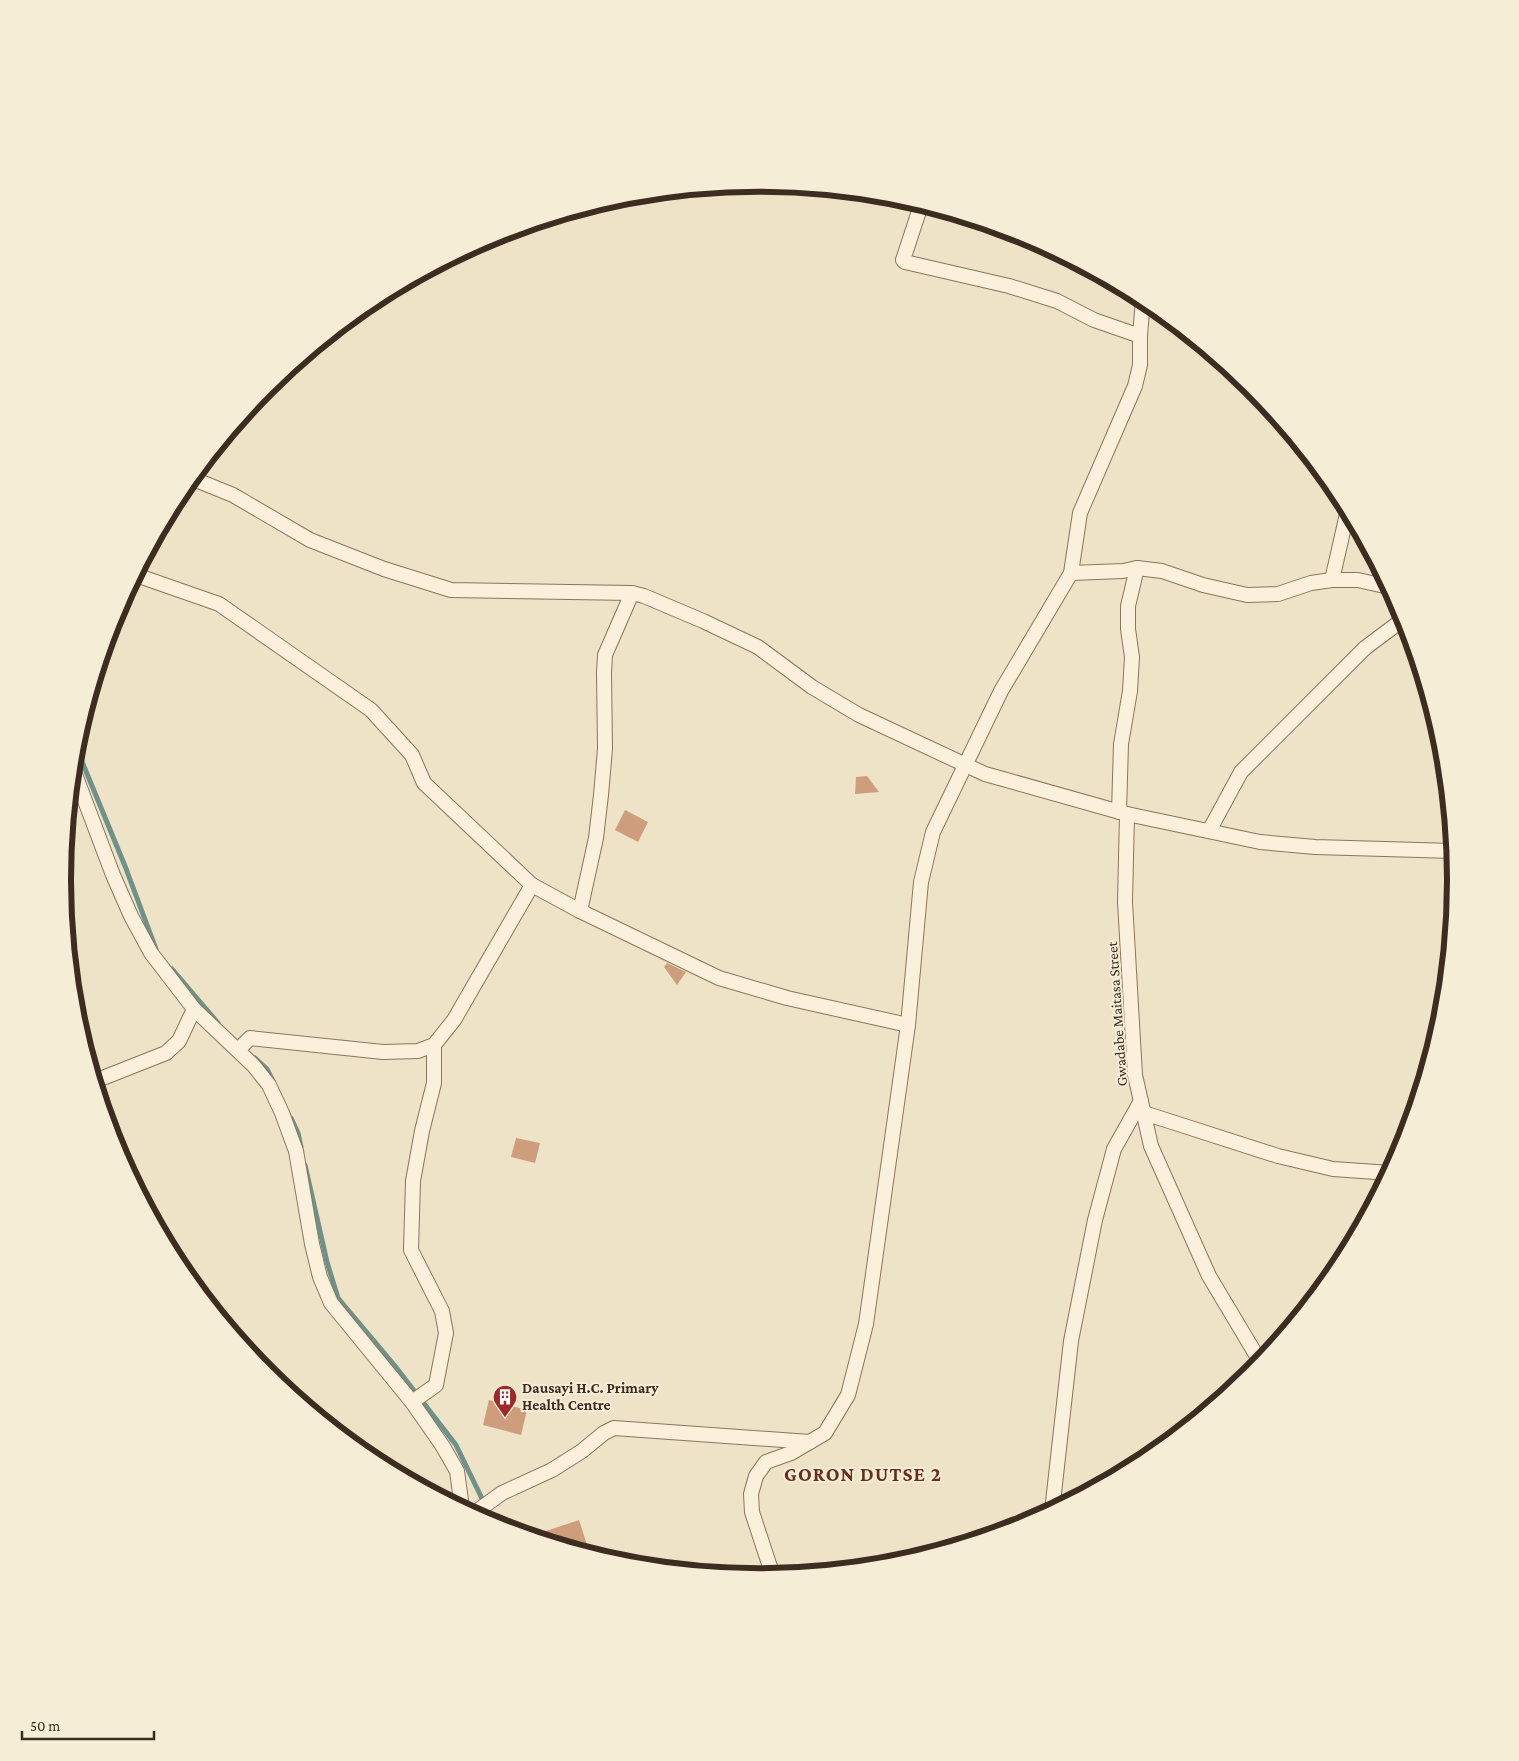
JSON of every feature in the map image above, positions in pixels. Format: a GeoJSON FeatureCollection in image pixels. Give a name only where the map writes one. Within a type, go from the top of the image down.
{"type":"FeatureCollection","features":[{"type":"Feature","properties":{"kind":"street"},"geometry":{"type":"LineString","coordinates":[[919,211],[904,256],[903,260],[905,262],[1017,288],[1057,301],[1094,320],[1140,336]]}},
{"type":"Feature","properties":{"kind":"street"},"geometry":{"type":"LineString","coordinates":[[771,1569],[752,1512],[751,1494],[756,1476],[766,1462],[791,1453],[825,1432],[848,1395],[866,1324],[908,1025],[921,882],[933,832],[1000,691],[1072,573],[1080,513],[1135,386],[1140,365],[1142,308]]}},
{"type":"Feature","properties":{"kind":"street"},"geometry":{"type":"LineString","coordinates":[[199,482],[233,495],[310,540],[384,569],[451,590],[632,593],[644,596],[758,647],[812,688],[860,715],[994,777],[1123,813],[1260,842],[1315,846],[1447,850]]}},
{"type":"Feature","properties":{"kind":"street"},"geometry":{"type":"LineString","coordinates":[[1332,580],[1346,520]]}},
{"type":"Feature","properties":{"kind":"street"},"geometry":{"type":"LineString","coordinates":[[1072,573],[1123,571],[1137,568],[1162,571],[1203,585],[1247,595],[1278,594],[1311,583],[1332,580],[1358,580],[1381,585]]}},
{"type":"Feature","properties":{"kind":"street","name":"Gwadabe Maitasa Street"},"geometry":{"type":"LineString","coordinates":[[1137,568],[1128,606],[1128,629],[1132,657],[1130,691],[1120,744],[1125,902],[1135,1075],[1151,1146],[1209,1276],[1257,1356]]}},
{"type":"Feature","properties":{"kind":"street"},"geometry":{"type":"LineString","coordinates":[[142,577],[219,604],[371,710],[412,755],[424,782],[532,885],[719,978],[787,998],[908,1025]]}},
{"type":"Feature","properties":{"kind":"street"},"geometry":{"type":"LineString","coordinates":[[580,910],[596,838],[601,795],[605,749],[605,656],[632,593]]}},
{"type":"Feature","properties":{"kind":"street"},"geometry":{"type":"LineString","coordinates":[[1209,831],[1241,772],[1365,648],[1398,624]]}},
{"type":"Feature","properties":{"kind":"street"},"geometry":{"type":"LineString","coordinates":[[79,781],[113,875],[131,916],[151,953],[194,1009],[254,1066],[269,1085],[296,1151],[312,1244],[320,1277],[331,1303],[412,1402],[442,1445],[457,1471],[461,1501]]}},
{"type":"Feature","properties":{"kind":"street"},"geometry":{"type":"LineString","coordinates":[[238,1050],[250,1038],[383,1052],[418,1051],[434,1045],[454,1020],[532,885]]}},
{"type":"Feature","properties":{"kind":"street"},"geometry":{"type":"LineString","coordinates":[[101,1079],[166,1053],[179,1040],[194,1009]]}},
{"type":"Feature","properties":{"kind":"street"},"geometry":{"type":"LineString","coordinates":[[412,1402],[436,1385],[446,1333],[442,1311],[412,1250],[413,1181],[422,1131],[434,1083],[434,1045]]}},
{"type":"Feature","properties":{"kind":"street"},"geometry":{"type":"LineString","coordinates":[[1053,1503],[1070,1341],[1095,1220],[1114,1149],[1142,1107],[1287,1158],[1333,1169],[1382,1172]]}},
{"type":"Feature","properties":{"kind":"street"},"geometry":{"type":"LineString","coordinates":[[480,1509],[502,1493],[552,1470],[614,1428],[810,1442]]}},
{"type":"Feature","properties":{"kind":"building"},"geometry":{"type":"Polygon","coordinates":[[[867,776],[879,792],[855,794],[856,777],[867,776]]]}},
{"type":"Feature","properties":{"kind":"building"},"geometry":{"type":"Polygon","coordinates":[[[625,810],[648,822],[638,842],[615,830],[625,810]]]}},
{"type":"Feature","properties":{"kind":"building"},"geometry":{"type":"Polygon","coordinates":[[[667,963],[686,972],[677,985],[664,967],[667,963]]]}},
{"type":"Feature","properties":{"kind":"building"},"geometry":{"type":"Polygon","coordinates":[[[516,1138],[540,1143],[535,1163],[511,1157],[516,1138]]]}},
{"type":"Feature","properties":{"kind":"building","name":"Dausayi H.C. Primary Health Centre"},"geometry":{"type":"Polygon","coordinates":[[[489,1400],[527,1410],[521,1435],[483,1425],[489,1400]]]}},
{"type":"Feature","properties":{"kind":"building"},"geometry":{"type":"Polygon","coordinates":[[[579,1520],[588,1547],[581,1545],[541,1533],[579,1520]]]}},
{"type":"Feature","properties":{"kind":"waterway"},"geometry":{"type":"LineString","coordinates":[[82,761],[125,866],[156,949]]}},
{"type":"Feature","properties":{"kind":"waterway"},"geometry":{"type":"LineString","coordinates":[[172,969],[218,1023]]}},
{"type":"Feature","properties":{"kind":"waterway"},"geometry":{"type":"LineString","coordinates":[[255,1058],[267,1069],[273,1081]]}},
{"type":"Feature","properties":{"kind":"waterway"},"geometry":{"type":"LineString","coordinates":[[291,1118],[298,1133],[301,1147]]}},
{"type":"Feature","properties":{"kind":"waterway"},"geometry":{"type":"LineString","coordinates":[[305,1165],[327,1262],[338,1298],[395,1366],[456,1445],[489,1513]]}},
{"type":"Feature","properties":{"kind":"place","name":"Dausayi H.C. Primary Health Centre"},"geometry":{"type":"Point","coordinates":[505,1418]}},
{"type":"Feature","properties":{"kind":"district","name":"GORON DUTSE 2"},"geometry":{"type":"Point","coordinates":[863,1474]}}]}
